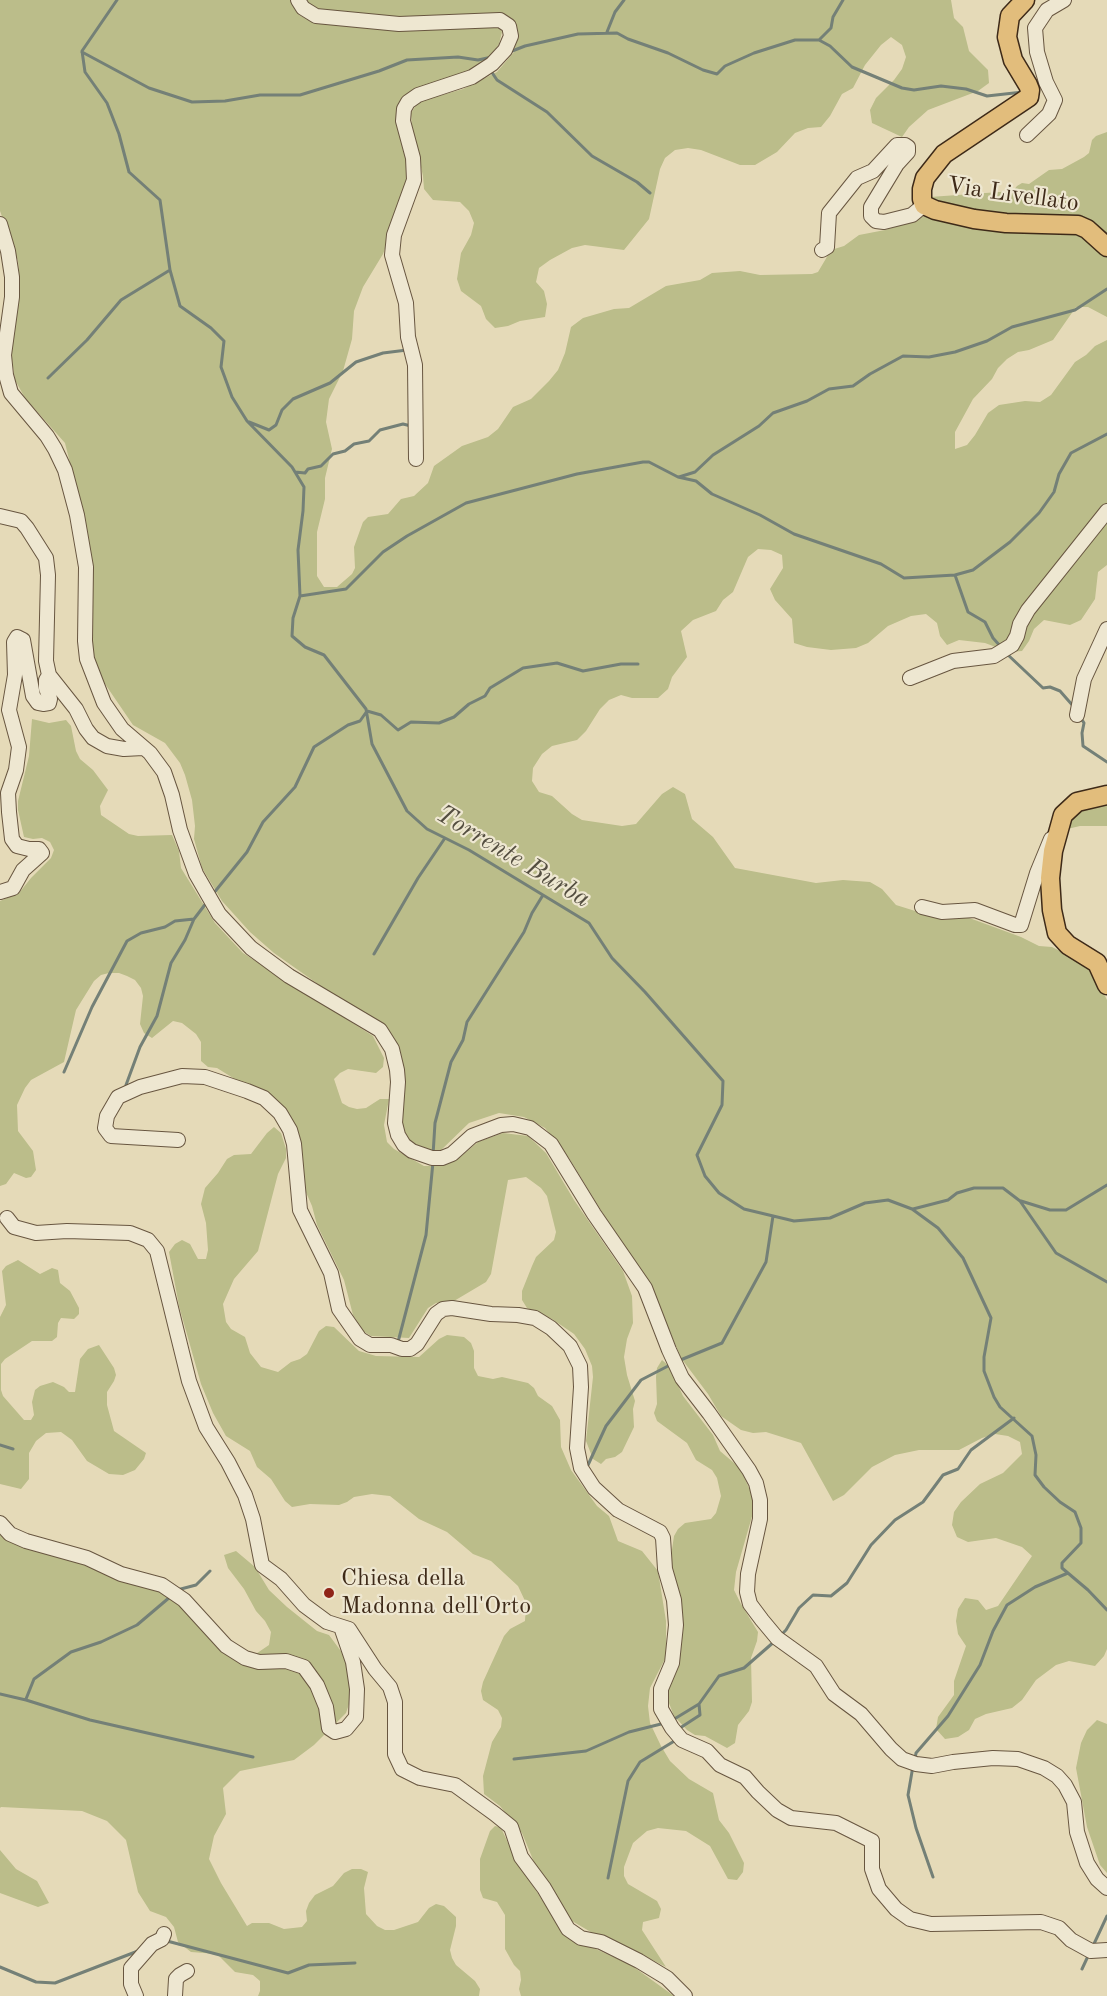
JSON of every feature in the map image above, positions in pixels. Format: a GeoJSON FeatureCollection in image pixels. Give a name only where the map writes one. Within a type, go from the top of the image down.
{"type":"FeatureCollection","features":[{"type":"Feature","properties":{"kind":"main road","name":"Via Livellato"},"geometry":{"type":"LineString","coordinates":[[1025,0],[1010,16],[1007,37],[1013,60],[1030,90],[1029,97],[944,154],[925,178],[922,189],[924,204],[935,210],[974,219],[1006,223],[1078,225],[1087,229],[1107,247]]}},
{"type":"Feature","properties":{"kind":"main road"},"geometry":{"type":"LineString","coordinates":[[1107,795],[1077,802],[1063,815],[1058,830],[1050,878],[1052,910],[1058,933],[1068,945],[1097,963],[1107,985]]}},
{"type":"Feature","properties":{"kind":"street"},"geometry":{"type":"LineString","coordinates":[[298,0],[303,8],[316,16],[399,24],[500,20],[509,26],[511,36],[505,50],[492,64],[472,77],[418,95],[408,102],[404,110],[403,121],[413,158],[414,180],[394,235],[392,255],[406,303],[408,337],[415,365],[416,459]]}},
{"type":"Feature","properties":{"kind":"street"},"geometry":{"type":"LineString","coordinates":[[1027,135],[1049,114],[1054,100],[1037,52],[1035,28],[1047,10],[1064,0]]}},
{"type":"Feature","properties":{"kind":"street"},"geometry":{"type":"LineString","coordinates":[[822,250],[827,247],[829,213],[857,178],[873,171],[897,145],[905,145],[908,147],[908,152],[897,164],[871,207],[870,216],[876,221],[884,222],[912,214],[924,204]]}},
{"type":"Feature","properties":{"kind":"street"},"geometry":{"type":"LineString","coordinates":[[0,224],[8,251],[12,277],[12,297],[4,355],[11,393],[47,436],[65,470],[77,515],[86,567],[85,641],[87,659],[104,703],[122,729],[158,762],[164,772],[180,830],[196,874],[219,914],[251,948],[289,976],[380,1030],[392,1049],[397,1070],[395,1123],[398,1135],[404,1145],[412,1151],[432,1158],[442,1158],[452,1154],[472,1137],[501,1125],[513,1124],[530,1128],[551,1144],[594,1214],[645,1288],[682,1378],[709,1413],[756,1483],[760,1500],[760,1519],[748,1574],[747,1592],[750,1604],[777,1638],[816,1666],[834,1694],[861,1714],[902,1759],[932,1766],[1006,1758],[1030,1762],[1057,1776],[1074,1802],[1077,1832],[1087,1863],[1097,1879],[1107,1888]]}},
{"type":"Feature","properties":{"kind":"street"},"geometry":{"type":"LineString","coordinates":[[910,678],[953,661],[994,656],[1012,645],[1028,610],[1107,511]]}},
{"type":"Feature","properties":{"kind":"street"},"geometry":{"type":"LineString","coordinates":[[0,516],[21,521],[46,558],[48,575],[46,661],[49,675],[76,709],[93,738],[107,746],[124,749],[143,748]]}},
{"type":"Feature","properties":{"kind":"street"},"geometry":{"type":"LineString","coordinates":[[1077,715],[1084,680],[1107,629]]}},
{"type":"Feature","properties":{"kind":"street"},"geometry":{"type":"LineString","coordinates":[[0,892],[13,888],[23,870],[42,853],[39,849],[17,846],[12,839],[8,793],[16,770],[19,747],[9,710],[15,675],[14,642],[17,637],[22,640],[33,696],[38,703],[49,703],[46,680],[49,675]]}},
{"type":"Feature","properties":{"kind":"street"},"geometry":{"type":"LineString","coordinates":[[922,908],[942,912],[975,910],[1015,925],[1022,925],[1046,848],[1058,830]]}},
{"type":"Feature","properties":{"kind":"street"},"geometry":{"type":"LineString","coordinates":[[178,1140],[111,1136],[105,1128],[107,1116],[118,1097],[140,1087],[182,1076],[206,1077],[247,1091],[264,1098],[280,1113],[290,1130],[294,1144],[300,1210],[331,1273],[339,1309],[360,1339],[370,1345],[391,1345],[411,1349],[417,1344],[435,1314],[443,1309],[452,1308],[536,1318],[551,1328],[570,1346],[580,1366],[577,1448],[581,1468],[594,1488],[618,1510],[660,1532],[663,1538],[665,1569],[674,1600],[676,1625],[672,1663],[661,1689],[661,1709],[682,1740],[707,1751],[720,1766],[745,1777],[777,1810],[791,1818],[836,1823],[872,1841],[872,1869],[879,1888],[896,1909],[910,1919],[931,1924],[1041,1922],[1059,1928],[1071,1940],[1091,1952],[1107,1950]]}},
{"type":"Feature","properties":{"kind":"street"},"geometry":{"type":"LineString","coordinates":[[7,1218],[14,1227],[36,1233],[67,1231],[129,1233],[148,1240],[157,1251],[189,1381],[206,1427],[245,1495],[253,1519],[262,1565],[281,1579],[304,1605],[327,1622],[349,1629],[375,1670],[390,1687],[394,1702],[395,1754],[402,1769],[420,1778],[455,1785],[495,1814],[511,1827],[521,1857],[544,1888],[568,1929],[581,1938],[601,1942],[639,1961],[667,1978],[685,1996]]}},
{"type":"Feature","properties":{"kind":"street"},"geometry":{"type":"LineString","coordinates":[[0,1523],[10,1534],[26,1541],[87,1557],[121,1574],[162,1586],[184,1600],[226,1646],[245,1658],[260,1662],[286,1661],[304,1667],[317,1684],[326,1707],[329,1728],[335,1732],[346,1729],[356,1717],[357,1689],[353,1662],[341,1627]]}},
{"type":"Feature","properties":{"kind":"street"},"geometry":{"type":"LineString","coordinates":[[136,1996],[131,1984],[131,1968],[152,1944],[162,1939],[164,1934]]}},
{"type":"Feature","properties":{"kind":"street"},"geometry":{"type":"LineString","coordinates":[[175,1996],[176,1979],[187,1971]]}},
{"type":"Feature","properties":{"kind":"green space"},"geometry":{"type":"Polygon","coordinates":[[[0,0],[292,0],[299,15],[310,21],[369,25],[499,25],[502,32],[499,44],[489,59],[470,73],[407,96],[410,180],[383,254],[363,287],[354,311],[352,339],[343,371],[329,399],[326,422],[332,449],[325,478],[325,499],[317,532],[317,576],[324,587],[337,587],[352,574],[355,568],[354,547],[363,522],[368,517],[388,514],[401,499],[414,496],[428,483],[434,466],[462,446],[488,437],[498,429],[513,407],[531,399],[549,381],[558,370],[565,353],[571,327],[583,318],[614,309],[629,308],[666,286],[700,280],[712,273],[740,271],[760,275],[812,274],[818,272],[831,250],[844,246],[859,235],[885,230],[919,217],[933,215],[1073,229],[1107,255],[1107,317],[1088,307],[1076,307],[1053,340],[1018,352],[1007,359],[973,399],[955,432],[955,449],[967,445],[988,413],[999,405],[1025,401],[1040,402],[1051,395],[1075,362],[1095,346],[1107,340],[1107,565],[1098,572],[1095,599],[1081,620],[1070,625],[1044,620],[1034,629],[1022,651],[1009,652],[985,643],[959,640],[947,645],[940,636],[937,623],[926,614],[911,616],[888,626],[868,643],[856,648],[831,650],[807,647],[794,643],[792,619],[775,600],[770,589],[783,568],[782,555],[771,550],[758,549],[748,557],[733,592],[723,600],[716,611],[693,620],[681,631],[687,657],[672,677],[668,689],[658,698],[632,698],[621,695],[609,700],[577,740],[552,746],[542,754],[533,768],[532,781],[539,792],[552,796],[582,820],[622,826],[636,824],[662,794],[673,787],[685,794],[692,819],[713,837],[735,868],[816,883],[843,880],[870,882],[882,889],[896,905],[944,920],[964,916],[1039,946],[1052,947],[1080,961],[1094,974],[1107,1000],[1107,1649],[1095,1666],[1069,1661],[1056,1665],[1036,1680],[1022,1700],[1012,1708],[975,1719],[969,1730],[958,1737],[945,1739],[936,1729],[938,1717],[954,1695],[954,1681],[966,1646],[958,1634],[956,1621],[958,1609],[965,1598],[978,1600],[986,1610],[998,1606],[1032,1556],[1022,1547],[996,1538],[968,1542],[957,1537],[952,1525],[954,1512],[980,1484],[1003,1473],[1022,1454],[1020,1442],[1008,1436],[995,1434],[959,1450],[919,1450],[895,1455],[872,1467],[844,1495],[833,1501],[801,1443],[766,1432],[753,1433],[741,1430],[721,1416],[681,1358],[649,1281],[607,1220],[569,1158],[545,1128],[524,1117],[499,1113],[469,1123],[438,1153],[413,1146],[401,1128],[387,1030],[366,1013],[325,989],[274,953],[250,932],[222,901],[202,868],[194,839],[192,800],[180,763],[165,743],[133,725],[103,681],[90,655],[83,515],[65,443],[25,398],[15,380],[11,353],[12,320],[20,285],[18,261],[0,211],[0,0]]]}},
{"type":"Feature","properties":{"kind":"green space"},"geometry":{"type":"Polygon","coordinates":[[[306,0],[951,0],[954,18],[963,27],[969,51],[988,70],[989,83],[978,91],[928,110],[909,127],[902,137],[872,123],[870,110],[876,98],[894,80],[902,69],[906,57],[902,45],[891,37],[881,45],[865,65],[853,88],[842,94],[821,127],[808,128],[795,133],[777,152],[755,165],[740,165],[701,150],[688,148],[675,150],[665,158],[660,169],[649,219],[624,250],[585,245],[572,248],[550,260],[539,268],[536,282],[544,291],[547,304],[545,317],[495,328],[486,319],[481,306],[461,291],[457,279],[461,253],[471,235],[474,223],[469,211],[460,202],[433,200],[424,189],[411,113],[418,102],[463,89],[497,72],[514,52],[515,25],[506,16],[474,15],[430,20],[323,11],[310,7],[306,0]]]}},
{"type":"Feature","properties":{"kind":"green space"},"geometry":{"type":"Polygon","coordinates":[[[1107,132],[1107,238],[955,207],[930,197],[1013,191],[1022,183],[1029,184],[1049,170],[1062,169],[1084,157],[1089,153],[1092,140],[1107,132]]]}},
{"type":"Feature","properties":{"kind":"green space"},"geometry":{"type":"Polygon","coordinates":[[[32,719],[49,723],[66,720],[71,726],[80,759],[93,770],[108,790],[100,806],[101,815],[129,834],[172,835],[179,851],[181,868],[215,923],[243,953],[373,1036],[384,1058],[383,1067],[376,1073],[348,1069],[334,1079],[342,1103],[349,1107],[366,1108],[380,1099],[389,1099],[384,1125],[387,1142],[394,1149],[424,1166],[433,1166],[458,1159],[478,1142],[503,1133],[528,1136],[546,1153],[574,1200],[623,1271],[632,1296],[633,1323],[624,1357],[635,1401],[634,1427],[622,1452],[606,1459],[601,1464],[593,1459],[586,1441],[593,1377],[592,1366],[585,1349],[574,1334],[552,1319],[527,1308],[522,1300],[522,1291],[536,1257],[554,1240],[556,1232],[547,1196],[541,1188],[526,1177],[508,1180],[491,1274],[486,1282],[454,1301],[436,1303],[428,1308],[409,1338],[371,1336],[363,1331],[353,1315],[344,1280],[317,1225],[305,1190],[294,1123],[285,1108],[271,1095],[246,1086],[217,1068],[208,1067],[201,1061],[201,1042],[196,1034],[182,1023],[173,1021],[152,1038],[144,1033],[140,1024],[143,996],[141,988],[135,980],[127,976],[109,973],[101,975],[94,981],[76,1010],[64,1062],[31,1080],[25,1088],[17,1105],[18,1131],[33,1151],[36,1170],[31,1177],[26,1178],[14,1173],[6,1184],[0,1186],[0,901],[19,893],[51,858],[54,850],[50,842],[42,838],[24,837],[18,810],[29,756],[32,719]]]}},
{"type":"Feature","properties":{"kind":"green space"},"geometry":{"type":"Polygon","coordinates":[[[1107,803],[1107,826],[1080,826],[1063,830],[1076,811],[1107,803]]]}},
{"type":"Feature","properties":{"kind":"green space"},"geometry":{"type":"Polygon","coordinates":[[[274,1127],[281,1133],[286,1158],[278,1174],[258,1251],[234,1279],[223,1304],[226,1322],[231,1329],[245,1337],[250,1353],[261,1367],[278,1372],[291,1362],[300,1359],[307,1354],[319,1331],[326,1326],[334,1327],[359,1351],[376,1356],[419,1357],[447,1335],[464,1337],[471,1343],[474,1351],[474,1368],[478,1376],[493,1379],[502,1377],[528,1383],[538,1396],[552,1406],[560,1420],[561,1447],[571,1470],[597,1506],[609,1516],[618,1541],[642,1551],[658,1571],[666,1621],[666,1657],[650,1688],[648,1706],[650,1723],[670,1761],[689,1779],[713,1793],[719,1820],[729,1833],[744,1863],[743,1872],[737,1880],[728,1879],[710,1846],[686,1831],[658,1828],[647,1831],[633,1843],[624,1867],[624,1876],[628,1884],[657,1901],[661,1909],[659,1918],[643,1922],[642,1930],[666,1967],[623,1945],[596,1935],[572,1921],[536,1867],[522,1833],[500,1806],[484,1794],[483,1776],[492,1742],[501,1727],[502,1718],[498,1710],[483,1700],[481,1691],[504,1636],[510,1629],[525,1621],[526,1603],[518,1586],[491,1561],[473,1554],[447,1532],[419,1519],[390,1496],[372,1494],[354,1497],[339,1505],[310,1504],[292,1507],[285,1501],[271,1479],[257,1467],[250,1451],[226,1436],[213,1413],[201,1384],[179,1306],[169,1252],[175,1244],[182,1240],[190,1244],[198,1259],[206,1259],[208,1250],[206,1223],[201,1204],[205,1188],[227,1159],[234,1155],[251,1154],[274,1127]]]}},
{"type":"Feature","properties":{"kind":"green space"},"geometry":{"type":"Polygon","coordinates":[[[18,1260],[40,1274],[52,1268],[58,1270],[60,1283],[70,1291],[79,1308],[79,1314],[74,1319],[61,1318],[58,1323],[57,1337],[52,1341],[32,1341],[5,1359],[1,1364],[3,1396],[24,1420],[31,1420],[34,1415],[32,1402],[35,1390],[53,1382],[69,1392],[75,1392],[80,1359],[88,1349],[99,1345],[116,1375],[107,1392],[107,1405],[114,1431],[146,1453],[135,1470],[123,1475],[109,1474],[87,1461],[72,1440],[61,1432],[46,1433],[36,1441],[29,1453],[29,1479],[21,1489],[0,1484],[0,1317],[6,1305],[2,1271],[6,1266],[18,1260]]]}},
{"type":"Feature","properties":{"kind":"green space"},"geometry":{"type":"Polygon","coordinates":[[[662,1360],[669,1366],[683,1396],[713,1435],[720,1451],[740,1468],[755,1506],[736,1572],[734,1590],[758,1632],[751,1658],[752,1702],[749,1711],[738,1725],[735,1743],[727,1748],[705,1736],[695,1735],[687,1730],[674,1716],[667,1698],[667,1688],[677,1666],[682,1638],[680,1601],[670,1563],[674,1536],[685,1523],[711,1519],[716,1513],[721,1496],[717,1478],[712,1470],[696,1460],[687,1443],[657,1421],[654,1413],[657,1404],[656,1377],[657,1368],[662,1360]]]}},
{"type":"Feature","properties":{"kind":"green space"},"geometry":{"type":"Polygon","coordinates":[[[0,1534],[13,1543],[74,1559],[164,1593],[244,1662],[269,1645],[271,1632],[228,1568],[224,1555],[236,1551],[255,1567],[269,1590],[287,1607],[317,1631],[329,1635],[346,1658],[351,1688],[346,1713],[314,1745],[294,1760],[240,1771],[223,1788],[226,1814],[214,1836],[209,1859],[247,1926],[252,1923],[269,1923],[284,1929],[302,1927],[307,1921],[306,1911],[309,1903],[315,1895],[333,1886],[344,1873],[352,1869],[368,1872],[364,1888],[366,1914],[377,1926],[385,1930],[394,1930],[418,1922],[429,1908],[436,1904],[444,1906],[456,1917],[450,1950],[452,1958],[456,1965],[475,1981],[480,1989],[479,1996],[258,1996],[260,1981],[253,1975],[235,1972],[217,1954],[191,1952],[178,1942],[174,1927],[166,1917],[150,1911],[138,1892],[126,1840],[107,1821],[82,1811],[0,1808],[0,1534]]]}},
{"type":"Feature","properties":{"kind":"green space"},"geometry":{"type":"Polygon","coordinates":[[[1097,1720],[1107,1724],[1107,1873],[1100,1865],[1087,1827],[1076,1768],[1081,1743],[1087,1730],[1097,1720]]]}},
{"type":"Feature","properties":{"kind":"green space"},"geometry":{"type":"Polygon","coordinates":[[[495,1826],[502,1830],[516,1860],[565,1935],[631,1965],[674,1996],[521,1996],[520,1971],[505,1949],[505,1915],[497,1902],[483,1898],[480,1890],[480,1859],[490,1831],[495,1826]]]}},
{"type":"Feature","properties":{"kind":"green space"},"geometry":{"type":"Polygon","coordinates":[[[0,1850],[16,1869],[37,1881],[49,1903],[38,1907],[0,1893],[0,1850]]]}},
{"type":"Feature","properties":{"kind":"waterway","name":"Torrente Burba"},"geometry":{"type":"LineString","coordinates":[[117,0],[82,51],[85,72],[107,103],[119,134],[129,172],[160,200],[170,270],[180,306],[211,328],[224,341],[221,367],[232,397],[247,421],[292,467],[304,487],[298,550],[300,596],[293,618],[292,636],[305,647],[324,655],[366,709],[372,744],[407,811],[427,829],[469,850],[589,923],[612,958],[723,1081],[722,1105],[697,1155],[705,1176],[719,1193],[744,1209],[794,1221],[830,1218],[865,1203],[888,1200],[912,1209],[938,1228],[963,1258],[991,1318],[984,1357],[984,1371],[994,1397],[1000,1407],[1032,1436],[1036,1455],[1035,1475],[1060,1502],[1075,1512],[1081,1528],[1081,1543],[1062,1563],[1062,1568],[1107,1610]]}},
{"type":"Feature","properties":{"kind":"waterway"},"geometry":{"type":"LineString","coordinates":[[607,32],[615,12],[624,0]]}},
{"type":"Feature","properties":{"kind":"waterway"},"geometry":{"type":"LineString","coordinates":[[507,53],[525,46],[578,34],[617,33],[717,74],[725,66],[754,53],[795,40],[819,40],[831,28],[833,17],[843,0]]}},
{"type":"Feature","properties":{"kind":"waterway"},"geometry":{"type":"LineString","coordinates":[[819,40],[830,46],[852,67],[902,88],[914,90],[941,86],[966,89],[987,96],[1023,92]]}},
{"type":"Feature","properties":{"kind":"waterway"},"geometry":{"type":"LineString","coordinates":[[82,52],[149,88],[192,102],[225,101],[260,95],[300,95],[407,60],[458,57],[478,60],[492,57]]}},
{"type":"Feature","properties":{"kind":"waterway"},"geometry":{"type":"LineString","coordinates":[[491,71],[497,80],[547,112],[592,156],[637,182],[650,193]]}},
{"type":"Feature","properties":{"kind":"waterway"},"geometry":{"type":"LineString","coordinates":[[48,378],[87,340],[121,300],[170,270]]}},
{"type":"Feature","properties":{"kind":"waterway"},"geometry":{"type":"LineString","coordinates":[[679,477],[695,472],[713,455],[759,426],[773,413],[807,401],[829,389],[853,386],[903,356],[929,357],[955,352],[987,341],[1012,327],[1075,310],[1107,289]]}},
{"type":"Feature","properties":{"kind":"waterway"},"geometry":{"type":"LineString","coordinates":[[249,422],[269,430],[276,425],[282,410],[293,399],[330,383],[356,362],[383,353],[407,350]]}},
{"type":"Feature","properties":{"kind":"waterway"},"geometry":{"type":"LineString","coordinates":[[295,472],[305,473],[308,469],[321,466],[333,454],[345,451],[354,444],[369,441],[380,430],[403,424],[411,426]]}},
{"type":"Feature","properties":{"kind":"waterway"},"geometry":{"type":"LineString","coordinates":[[300,596],[346,589],[383,552],[466,503],[577,474],[643,462],[649,462],[678,477],[696,481],[712,494],[760,515],[794,534],[881,564],[904,578],[955,575],[973,570],[1010,542],[1039,513],[1054,492],[1059,474],[1071,453],[1107,434]]}},
{"type":"Feature","properties":{"kind":"waterway"},"geometry":{"type":"LineString","coordinates":[[955,575],[968,612],[985,622],[993,638],[1001,647]]}},
{"type":"Feature","properties":{"kind":"waterway"},"geometry":{"type":"LineString","coordinates":[[1007,654],[1043,688],[1050,687],[1060,691],[1074,707]]}},
{"type":"Feature","properties":{"kind":"waterway"},"geometry":{"type":"LineString","coordinates":[[213,894],[247,852],[263,822],[295,787],[314,747],[348,725],[360,721],[367,711],[381,715],[398,730],[411,722],[439,723],[454,717],[469,704],[485,696],[490,688],[523,668],[557,663],[583,671],[621,664],[638,664]]}},
{"type":"Feature","properties":{"kind":"waterway"},"geometry":{"type":"LineString","coordinates":[[1081,718],[1084,723],[1083,746],[1107,762]]}},
{"type":"Feature","properties":{"kind":"waterway"},"geometry":{"type":"LineString","coordinates":[[374,954],[418,878],[445,838]]}},
{"type":"Feature","properties":{"kind":"waterway"},"geometry":{"type":"LineString","coordinates":[[433,1155],[435,1123],[451,1062],[463,1040],[467,1022],[524,932],[543,895]]}},
{"type":"Feature","properties":{"kind":"waterway"},"geometry":{"type":"LineString","coordinates":[[64,1072],[92,1007],[127,941],[141,933],[165,927],[175,921],[194,919],[207,902]]}},
{"type":"Feature","properties":{"kind":"waterway"},"geometry":{"type":"LineString","coordinates":[[126,1085],[140,1047],[157,1016],[171,963],[194,919]]}},
{"type":"Feature","properties":{"kind":"waterway"},"geometry":{"type":"LineString","coordinates":[[398,1342],[426,1235],[433,1162]]}},
{"type":"Feature","properties":{"kind":"waterway"},"geometry":{"type":"LineString","coordinates":[[1021,1201],[1050,1210],[1066,1210],[1107,1185]]}},
{"type":"Feature","properties":{"kind":"waterway"},"geometry":{"type":"LineString","coordinates":[[913,1209],[948,1200],[957,1193],[974,1188],[1003,1188],[1020,1201],[1056,1253],[1107,1282]]}},
{"type":"Feature","properties":{"kind":"waterway"},"geometry":{"type":"LineString","coordinates":[[678,1361],[722,1343],[766,1262],[773,1216]]}},
{"type":"Feature","properties":{"kind":"waterway"},"geometry":{"type":"LineString","coordinates":[[588,1465],[606,1426],[641,1380],[670,1365]]}},
{"type":"Feature","properties":{"kind":"waterway"},"geometry":{"type":"LineString","coordinates":[[780,1636],[799,1608],[813,1595],[831,1596],[847,1583],[871,1545],[895,1520],[923,1502],[943,1475],[958,1469],[971,1450],[1014,1418]]}},
{"type":"Feature","properties":{"kind":"waterway"},"geometry":{"type":"LineString","coordinates":[[0,1445],[13,1449]]}},
{"type":"Feature","properties":{"kind":"waterway"},"geometry":{"type":"LineString","coordinates":[[177,1590],[196,1585],[210,1571]]}},
{"type":"Feature","properties":{"kind":"waterway"},"geometry":{"type":"LineString","coordinates":[[915,1759],[916,1753],[948,1716],[980,1665],[993,1631],[1007,1605],[1035,1587],[1068,1573]]}},
{"type":"Feature","properties":{"kind":"waterway"},"geometry":{"type":"LineString","coordinates":[[26,1699],[34,1679],[71,1652],[101,1642],[137,1625],[170,1597]]}},
{"type":"Feature","properties":{"kind":"waterway"},"geometry":{"type":"LineString","coordinates":[[671,1721],[699,1704],[719,1676],[744,1668],[775,1641]]}},
{"type":"Feature","properties":{"kind":"waterway"},"geometry":{"type":"LineString","coordinates":[[0,1694],[90,1720],[253,1757]]}},
{"type":"Feature","properties":{"kind":"waterway"},"geometry":{"type":"LineString","coordinates":[[679,1731],[700,1715],[699,1704]]}},
{"type":"Feature","properties":{"kind":"waterway"},"geometry":{"type":"LineString","coordinates":[[514,1759],[586,1751],[629,1732],[665,1723]]}},
{"type":"Feature","properties":{"kind":"waterway"},"geometry":{"type":"LineString","coordinates":[[608,1878],[628,1781],[640,1762],[676,1740]]}},
{"type":"Feature","properties":{"kind":"waterway"},"geometry":{"type":"LineString","coordinates":[[913,1766],[908,1795],[916,1828],[933,1877]]}},
{"type":"Feature","properties":{"kind":"waterway"},"geometry":{"type":"LineString","coordinates":[[1093,1946],[1107,1916]]}},
{"type":"Feature","properties":{"kind":"waterway"},"geometry":{"type":"LineString","coordinates":[[167,1941],[288,1973],[309,1965],[355,1963]]}},
{"type":"Feature","properties":{"kind":"waterway"},"geometry":{"type":"LineString","coordinates":[[0,1967],[36,1982],[55,1983],[138,1951]]}},
{"type":"Feature","properties":{"kind":"waterway"},"geometry":{"type":"LineString","coordinates":[[1082,1969],[1089,1954]]}},
{"type":"Feature","properties":{"kind":"place","name":"Chiesa della Madonna dell'Orto"},"geometry":{"type":"Point","coordinates":[329,1593]}}]}
